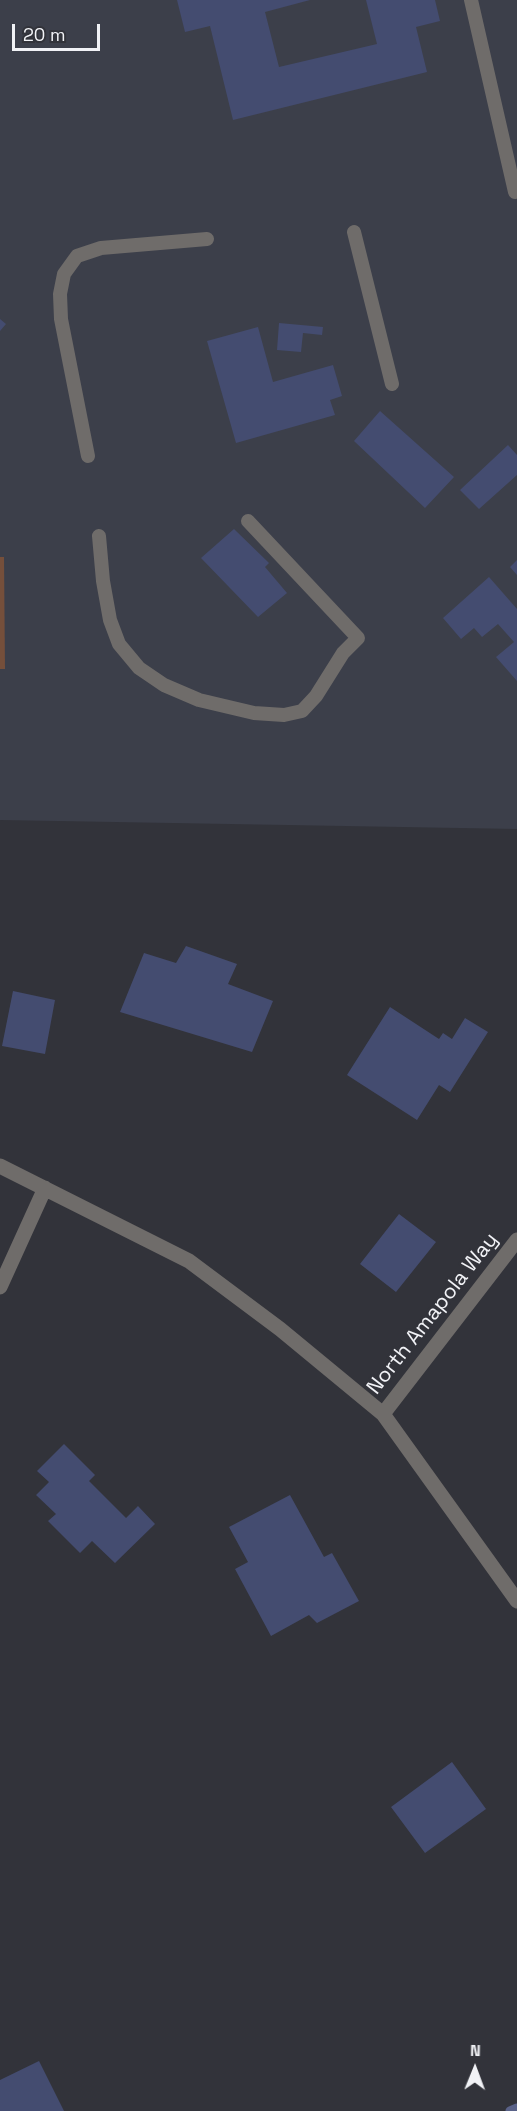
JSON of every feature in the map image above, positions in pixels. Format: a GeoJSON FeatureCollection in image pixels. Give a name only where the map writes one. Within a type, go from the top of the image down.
{"type":"FeatureCollection","features":[{"type":"Feature","properties":{"kind":"street"},"geometry":{"type":"LineString","coordinates":[[0,1166],[189,1261],[280,1329],[382,1414],[517,1600]]}},
{"type":"Feature","properties":{"kind":"street"},"geometry":{"type":"LineString","coordinates":[[0,1287],[45,1188]]}},
{"type":"Feature","properties":{"kind":"street","name":"North Amapola Way"},"geometry":{"type":"LineString","coordinates":[[382,1414],[517,1240]]}},
{"type":"Feature","properties":{"kind":"lane"},"geometry":{"type":"LineString","coordinates":[[471,0],[515,192],[517,191]]}},
{"type":"Feature","properties":{"kind":"lane"},"geometry":{"type":"LineString","coordinates":[[354,232],[392,384]]}},
{"type":"Feature","properties":{"kind":"lane"},"geometry":{"type":"LineString","coordinates":[[88,456],[61,319],[60,294],[64,274],[77,256],[101,248],[207,239]]}},
{"type":"Feature","properties":{"kind":"lane"},"geometry":{"type":"LineString","coordinates":[[99,536],[110,620],[119,644],[139,668],[164,685],[199,700],[254,713],[284,715],[302,711],[316,696],[343,653],[358,638],[248,521]]}},
{"type":"Feature","properties":{"kind":"shaded area"},"geometry":{"type":"Polygon","coordinates":[[[0,0],[517,0],[517,829],[0,820],[0,0]]]}},
{"type":"Feature","properties":{"kind":"shaded area"},"geometry":{"type":"Polygon","coordinates":[[[0,557],[4,557],[5,669],[0,669],[0,557]]]}},
{"type":"Feature","properties":{"kind":"building"},"geometry":{"type":"Polygon","coordinates":[[[177,0],[310,0],[265,12],[279,67],[377,44],[366,0],[435,0],[440,21],[416,27],[427,72],[233,120],[210,26],[185,32],[177,0]]]}},
{"type":"Feature","properties":{"kind":"building"},"geometry":{"type":"Polygon","coordinates":[[[0,319],[6,324],[0,331],[0,319]]]}},
{"type":"Feature","properties":{"kind":"building"},"geometry":{"type":"Polygon","coordinates":[[[279,323],[323,327],[322,335],[303,333],[301,352],[277,350],[279,323]]]}},
{"type":"Feature","properties":{"kind":"building"},"geometry":{"type":"Polygon","coordinates":[[[258,327],[273,382],[333,365],[342,396],[330,400],[335,415],[236,443],[207,341],[258,327]]]}},
{"type":"Feature","properties":{"kind":"building"},"geometry":{"type":"Polygon","coordinates":[[[380,411],[454,477],[425,508],[354,441],[380,411]]]}},
{"type":"Feature","properties":{"kind":"building"},"geometry":{"type":"Polygon","coordinates":[[[508,445],[517,455],[517,475],[479,509],[460,490],[508,445]]]}},
{"type":"Feature","properties":{"kind":"building"},"geometry":{"type":"Polygon","coordinates":[[[234,529],[269,563],[265,567],[287,593],[258,617],[201,558],[234,529]]]}},
{"type":"Feature","properties":{"kind":"building"},"geometry":{"type":"Polygon","coordinates":[[[517,560],[517,575],[510,567],[517,560]]]}},
{"type":"Feature","properties":{"kind":"building"},"geometry":{"type":"Polygon","coordinates":[[[489,577],[517,609],[517,681],[496,657],[514,642],[498,624],[482,637],[474,628],[461,639],[443,618],[489,577]]]}},
{"type":"Feature","properties":{"kind":"building"},"geometry":{"type":"Polygon","coordinates":[[[186,946],[237,964],[228,984],[273,1001],[252,1052],[120,1012],[144,953],[176,963],[186,946]]]}},
{"type":"Feature","properties":{"kind":"building"},"geometry":{"type":"Polygon","coordinates":[[[13,991],[55,1000],[45,1054],[2,1046],[13,991]]]}},
{"type":"Feature","properties":{"kind":"building"},"geometry":{"type":"Polygon","coordinates":[[[390,1007],[439,1039],[443,1033],[452,1039],[465,1018],[488,1032],[450,1092],[439,1085],[417,1120],[347,1075],[390,1007]]]}},
{"type":"Feature","properties":{"kind":"building"},"geometry":{"type":"Polygon","coordinates":[[[399,1214],[436,1242],[396,1292],[360,1264],[399,1214]]]}},
{"type":"Feature","properties":{"kind":"building"},"geometry":{"type":"Polygon","coordinates":[[[64,1444],[95,1475],[89,1481],[126,1518],[138,1506],[155,1524],[115,1563],[92,1541],[80,1553],[48,1521],[56,1514],[36,1495],[49,1482],[37,1471],[64,1444]]]}},
{"type":"Feature","properties":{"kind":"building"},"geometry":{"type":"Polygon","coordinates":[[[290,1495],[324,1557],[332,1553],[359,1601],[317,1623],[309,1615],[271,1636],[235,1569],[248,1562],[229,1527],[290,1495]]]}},
{"type":"Feature","properties":{"kind":"building"},"geometry":{"type":"Polygon","coordinates":[[[452,1762],[486,1809],[425,1853],[391,1807],[452,1762]]]}},
{"type":"Feature","properties":{"kind":"building"},"geometry":{"type":"Polygon","coordinates":[[[39,2061],[64,2111],[0,2111],[0,2080],[39,2061]]]}},
{"type":"Feature","properties":{"kind":"waterway"},"geometry":{"type":"LineString","coordinates":[[510,2111],[517,2108]]}}]}
